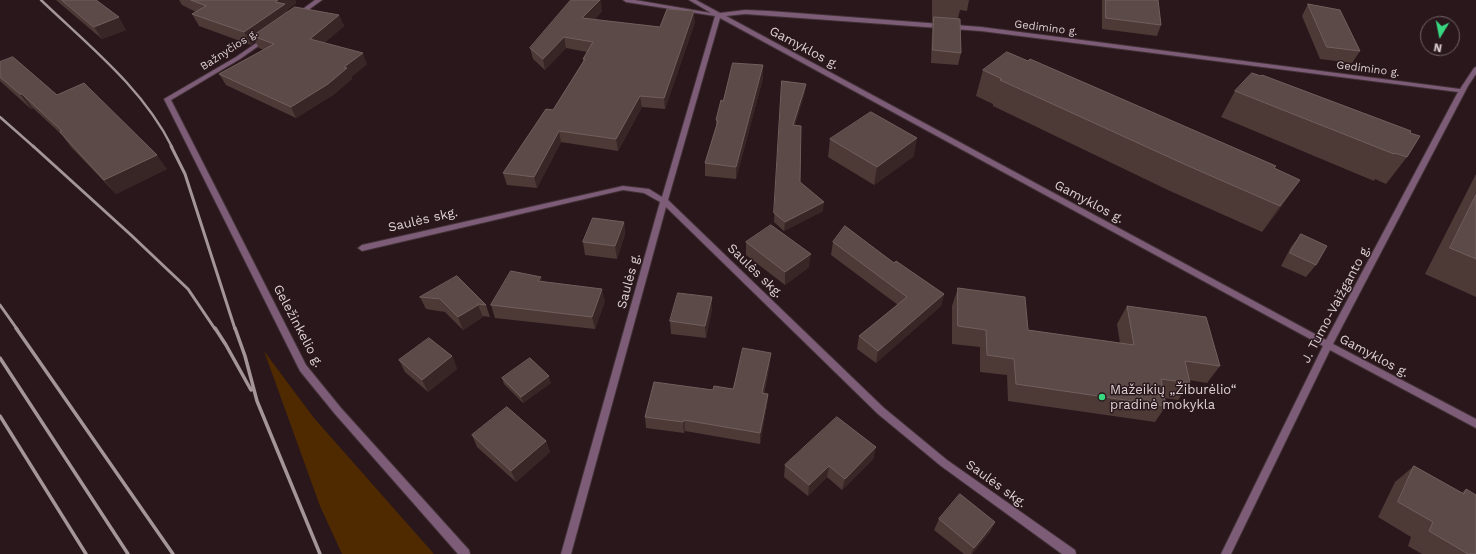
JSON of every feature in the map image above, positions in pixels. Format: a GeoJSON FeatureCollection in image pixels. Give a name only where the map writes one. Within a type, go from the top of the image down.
{"type":"FeatureCollection","features":[{"type":"Feature","properties":{"kind":"street"},"geometry":{"type":"LineString","coordinates":[[294,18],[319,0]]}},
{"type":"Feature","properties":{"kind":"street","name":"Gedimino g."},"geometry":{"type":"LineString","coordinates":[[626,0],[718,15],[745,12],[981,29],[1462,91]]}},
{"type":"Feature","properties":{"kind":"street","name":"Gamyklos g."},"geometry":{"type":"LineString","coordinates":[[692,0],[1476,424]]}},
{"type":"Feature","properties":{"kind":"street","name":"Saulės g."},"geometry":{"type":"LineString","coordinates":[[566,554],[664,202],[718,15]]}},
{"type":"Feature","properties":{"kind":"street","name":"Bažnyčios g."},"geometry":{"type":"LineString","coordinates":[[167,99],[238,58],[269,36]]}},
{"type":"Feature","properties":{"kind":"street","name":"J. Tumo-Vaižganto g."},"geometry":{"type":"LineString","coordinates":[[1226,554],[1328,345],[1462,91],[1476,70]]}},
{"type":"Feature","properties":{"kind":"street","name":"Geležinkelio g."},"geometry":{"type":"LineString","coordinates":[[167,99],[303,368],[338,411],[465,554]]}},
{"type":"Feature","properties":{"kind":"street","name":"Saulės skg."},"geometry":{"type":"LineString","coordinates":[[362,248],[623,188],[646,191],[664,202],[881,411],[944,463],[1071,554]]}},
{"type":"Feature","properties":{"kind":"shaded area"},"geometry":{"type":"Polygon","coordinates":[[[264,351],[314,418],[434,554],[342,554],[320,506],[264,351]]]}},
{"type":"Feature","properties":{"kind":"building"},"geometry":{"type":"Polygon","coordinates":[[[62,0],[96,0],[119,17],[94,27],[62,0]]]}},
{"type":"Feature","properties":{"kind":"building"},"geometry":{"type":"Polygon","coordinates":[[[191,0],[278,0],[275,2],[285,4],[244,32],[192,14],[206,6],[191,0]]]}},
{"type":"Feature","properties":{"kind":"building"},"geometry":{"type":"Polygon","coordinates":[[[571,0],[600,0],[582,18],[660,27],[667,9],[694,11],[664,98],[640,96],[616,139],[559,131],[534,177],[503,173],[546,109],[553,110],[585,59],[583,59],[593,42],[564,37],[543,59],[530,48],[571,0]]]}},
{"type":"Feature","properties":{"kind":"building"},"geometry":{"type":"Polygon","coordinates":[[[1106,0],[1158,0],[1161,25],[1106,18],[1106,0]]]}},
{"type":"Feature","properties":{"kind":"building"},"geometry":{"type":"Polygon","coordinates":[[[1308,4],[1340,10],[1360,51],[1327,47],[1308,4]]]}},
{"type":"Feature","properties":{"kind":"building"},"geometry":{"type":"Polygon","coordinates":[[[295,7],[339,15],[310,39],[363,53],[344,67],[347,68],[328,84],[291,107],[219,74],[274,44],[253,36],[295,7]]]}},
{"type":"Feature","properties":{"kind":"building"},"geometry":{"type":"Polygon","coordinates":[[[934,17],[960,19],[961,53],[933,50],[934,17]]]}},
{"type":"Feature","properties":{"kind":"building"},"geometry":{"type":"Polygon","coordinates":[[[1007,52],[1028,61],[1030,59],[1276,166],[1274,168],[1300,180],[1280,206],[1000,80],[1002,79],[983,70],[1007,52]]]}},
{"type":"Feature","properties":{"kind":"building"},"geometry":{"type":"Polygon","coordinates":[[[13,57],[57,95],[84,83],[157,155],[104,180],[60,132],[62,131],[22,94],[20,94],[0,77],[0,62],[13,57]]]}},
{"type":"Feature","properties":{"kind":"building"},"geometry":{"type":"Polygon","coordinates":[[[733,63],[763,65],[736,167],[705,163],[718,121],[716,120],[721,100],[723,101],[733,63]]]}},
{"type":"Feature","properties":{"kind":"building"},"geometry":{"type":"Polygon","coordinates":[[[1252,73],[1262,75],[1411,131],[1410,133],[1420,136],[1407,157],[1394,154],[1235,91],[1252,73]]]}},
{"type":"Feature","properties":{"kind":"building"},"geometry":{"type":"Polygon","coordinates":[[[782,81],[806,84],[793,125],[801,126],[800,182],[824,202],[785,222],[774,213],[782,81]]]}},
{"type":"Feature","properties":{"kind":"building"},"geometry":{"type":"Polygon","coordinates":[[[871,112],[917,138],[877,167],[830,139],[871,112]]]}},
{"type":"Feature","properties":{"kind":"building"},"geometry":{"type":"Polygon","coordinates":[[[1476,195],[1476,259],[1450,248],[1476,195]]]}},
{"type":"Feature","properties":{"kind":"building"},"geometry":{"type":"Polygon","coordinates":[[[593,218],[624,222],[615,246],[583,242],[593,218]]]}},
{"type":"Feature","properties":{"kind":"building"},"geometry":{"type":"Polygon","coordinates":[[[771,225],[811,254],[785,272],[746,242],[771,225]]]}},
{"type":"Feature","properties":{"kind":"building"},"geometry":{"type":"Polygon","coordinates":[[[845,226],[894,263],[896,261],[944,294],[878,351],[859,336],[907,297],[833,242],[845,226]]]}},
{"type":"Feature","properties":{"kind":"building"},"geometry":{"type":"Polygon","coordinates":[[[1301,234],[1327,246],[1316,265],[1290,253],[1301,234]]]}},
{"type":"Feature","properties":{"kind":"building"},"geometry":{"type":"Polygon","coordinates":[[[511,271],[541,277],[538,281],[602,289],[592,317],[491,305],[511,271]]]}},
{"type":"Feature","properties":{"kind":"building"},"geometry":{"type":"Polygon","coordinates":[[[457,276],[486,305],[477,304],[478,305],[458,317],[440,299],[420,297],[457,276]]]}},
{"type":"Feature","properties":{"kind":"building"},"geometry":{"type":"Polygon","coordinates":[[[958,288],[1025,297],[1028,330],[1134,345],[1127,306],[1206,317],[1220,366],[1185,361],[1190,383],[1161,379],[1166,406],[1016,384],[1014,359],[987,355],[986,330],[958,326],[958,288]]]}},
{"type":"Feature","properties":{"kind":"building"},"geometry":{"type":"Polygon","coordinates":[[[678,293],[712,297],[705,326],[670,321],[678,293]]]}},
{"type":"Feature","properties":{"kind":"building"},"geometry":{"type":"Polygon","coordinates":[[[429,338],[452,356],[422,380],[399,360],[429,338]]]}},
{"type":"Feature","properties":{"kind":"building"},"geometry":{"type":"Polygon","coordinates":[[[743,348],[771,353],[762,393],[768,394],[760,433],[684,420],[683,422],[645,417],[654,382],[713,390],[714,386],[733,389],[743,348]]]}},
{"type":"Feature","properties":{"kind":"building"},"geometry":{"type":"Polygon","coordinates":[[[530,358],[549,376],[521,397],[502,378],[530,358]]]}},
{"type":"Feature","properties":{"kind":"building"},"geometry":{"type":"Polygon","coordinates":[[[507,407],[546,441],[511,471],[472,435],[507,407]]]}},
{"type":"Feature","properties":{"kind":"building"},"geometry":{"type":"Polygon","coordinates":[[[837,417],[876,447],[845,479],[829,466],[809,485],[785,465],[837,417]]]}},
{"type":"Feature","properties":{"kind":"building"},"geometry":{"type":"Polygon","coordinates":[[[1414,466],[1464,494],[1466,489],[1476,495],[1476,554],[1468,554],[1429,531],[1433,522],[1398,502],[1414,466]]]}},
{"type":"Feature","properties":{"kind":"building"},"geometry":{"type":"Polygon","coordinates":[[[960,494],[995,522],[974,548],[939,519],[960,494]]]}},
{"type":"Feature","properties":{"kind":"railway"},"geometry":{"type":"LineString","coordinates":[[41,0],[130,86],[146,105],[172,147]]}},
{"type":"Feature","properties":{"kind":"railway"},"geometry":{"type":"LineString","coordinates":[[0,117],[34,147]]}},
{"type":"Feature","properties":{"kind":"railway"},"geometry":{"type":"LineString","coordinates":[[33,146],[188,289],[215,329]]}},
{"type":"Feature","properties":{"kind":"railway"},"geometry":{"type":"LineString","coordinates":[[171,146],[185,174],[235,329]]}},
{"type":"Feature","properties":{"kind":"railway"},"geometry":{"type":"LineString","coordinates":[[0,305],[17,329]]}},
{"type":"Feature","properties":{"kind":"railway"},"geometry":{"type":"LineString","coordinates":[[16,328],[173,554]]}},
{"type":"Feature","properties":{"kind":"railway"},"geometry":{"type":"LineString","coordinates":[[215,328],[251,390]]}},
{"type":"Feature","properties":{"kind":"railway"},"geometry":{"type":"LineString","coordinates":[[235,328],[245,356],[257,401],[320,554]]}},
{"type":"Feature","properties":{"kind":"railway"},"geometry":{"type":"LineString","coordinates":[[0,358],[128,554]]}},
{"type":"Feature","properties":{"kind":"railway"},"geometry":{"type":"LineString","coordinates":[[0,416],[86,554]]}},
{"type":"Feature","properties":{"kind":"place","name":"Mažeikių „Žiburėlio“ pradinė mokykla"},"geometry":{"type":"Point","coordinates":[1102,397]}}]}
